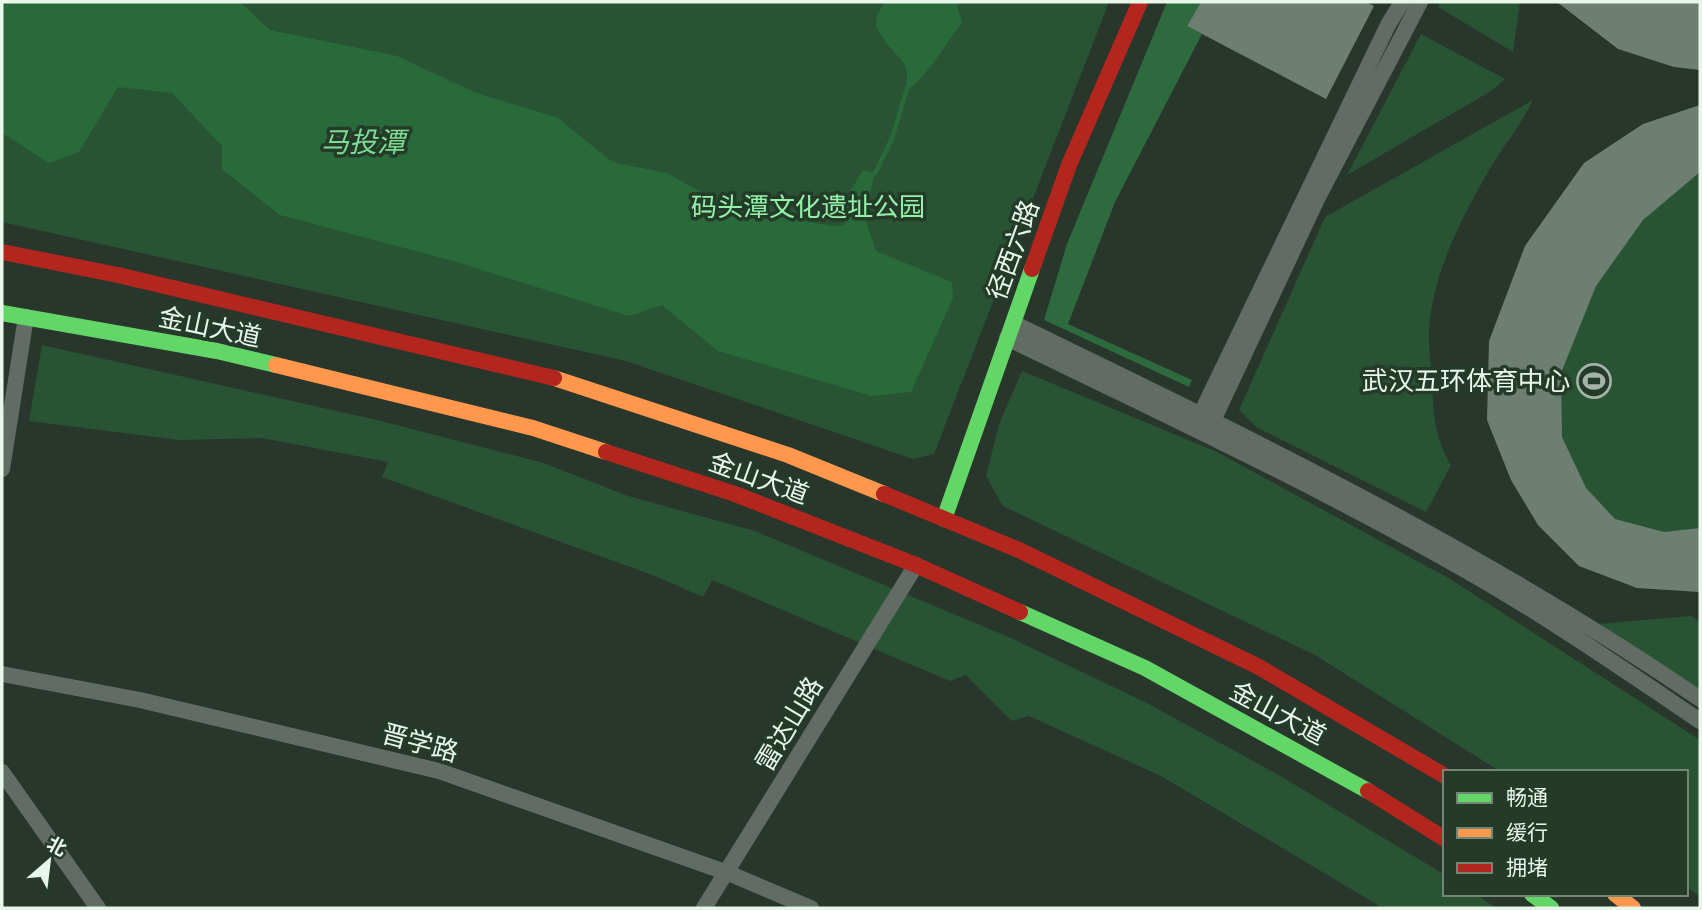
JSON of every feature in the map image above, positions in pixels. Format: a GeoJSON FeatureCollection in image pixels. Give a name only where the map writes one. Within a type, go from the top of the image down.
{"type":"FeatureCollection","features":[{"type":"Feature","properties":{"kind":"main road","name":"径西六路"},"geometry":{"type":"LineString","coordinates":[[944,519],[1069,165],[1140,2]]}},
{"type":"Feature","properties":{"kind":"main road","name":"金山大道"},"geometry":{"type":"LineString","coordinates":[[2,252],[118,275],[563,380],[788,455],[1019,550],[1259,667],[1443,775]]}},
{"type":"Feature","properties":{"kind":"main road","name":"金山大道"},"geometry":{"type":"LineString","coordinates":[[2,313],[217,351],[533,428],[735,494],[916,565],[1144,668],[1351,780],[1443,838]]}},
{"type":"Feature","properties":{"kind":"main road"},"geometry":{"type":"LineString","coordinates":[[1535,896],[1551,908]]}},
{"type":"Feature","properties":{"kind":"main road"},"geometry":{"type":"LineString","coordinates":[[1618,896],[1633,908]]}},
{"type":"Feature","properties":{"kind":"street"},"geometry":{"type":"LineString","coordinates":[[1204,425],[1370,61],[1402,2]]}},
{"type":"Feature","properties":{"kind":"street"},"geometry":{"type":"LineString","coordinates":[[1204,425],[1317,199],[1420,2]]}},
{"type":"Feature","properties":{"kind":"street"},"geometry":{"type":"LineString","coordinates":[[2,470],[26,317]]}},
{"type":"Feature","properties":{"kind":"street"},"geometry":{"type":"LineString","coordinates":[[1010,330],[1451,545],[1559,609],[1700,699]]}},
{"type":"Feature","properties":{"kind":"street"},"geometry":{"type":"LineString","coordinates":[[1204,425],[1268,464],[1474,575],[1572,635],[1700,721]]}},
{"type":"Feature","properties":{"kind":"street","name":"雷达山路"},"geometry":{"type":"LineString","coordinates":[[704,908],[916,565]]}},
{"type":"Feature","properties":{"kind":"street","name":"晋学路"},"geometry":{"type":"LineString","coordinates":[[2,674],[140,700],[439,771],[728,873],[811,908]]}},
{"type":"Feature","properties":{"kind":"street"},"geometry":{"type":"LineString","coordinates":[[2,772],[98,908]]}},
{"type":"Feature","properties":{"kind":"green space","name":"码头潭文化遗址公园"},"geometry":{"type":"Polygon","coordinates":[[[2,2],[1109,2],[934,454],[913,459],[626,361],[2,222],[2,2]]]}},
{"type":"Feature","properties":{"kind":"green space"},"geometry":{"type":"Polygon","coordinates":[[[1440,2],[1520,2],[1513,52],[1438,7],[1440,2]]]}},
{"type":"Feature","properties":{"kind":"green space"},"geometry":{"type":"Polygon","coordinates":[[[1421,34],[1505,79],[1491,91],[1347,175],[1421,34]]]}},
{"type":"Feature","properties":{"kind":"green space"},"geometry":{"type":"Polygon","coordinates":[[[1533,100],[1468,209],[1436,288],[1429,336],[1433,401],[1441,445],[1451,465],[1426,512],[1256,427],[1239,410],[1325,217],[1533,100]]]}},
{"type":"Feature","properties":{"kind":"green space","name":"武汉五环体育中心"},"geometry":{"type":"Polygon","coordinates":[[[1700,105],[1700,592],[1637,588],[1579,566],[1538,525],[1511,480],[1525,246],[1584,163],[1643,124],[1700,105]]]}},
{"type":"Feature","properties":{"kind":"green space"},"geometry":{"type":"Polygon","coordinates":[[[42,345],[377,420],[544,463],[628,496],[755,531],[1011,638],[1145,702],[1277,774],[1443,874],[1443,896],[1479,896],[1496,908],[1383,908],[1161,776],[1029,716],[1012,721],[966,675],[950,681],[712,580],[703,597],[655,576],[382,477],[388,462],[262,438],[179,440],[29,421],[42,345]]]}},
{"type":"Feature","properties":{"kind":"green space"},"geometry":{"type":"Polygon","coordinates":[[[1022,371],[1215,451],[1450,579],[1700,740],[1700,897],[1688,888],[1688,770],[1498,770],[1315,655],[1003,506],[986,476],[999,424],[1022,371]]]}},
{"type":"Feature","properties":{"kind":"green space"},"geometry":{"type":"Polygon","coordinates":[[[1691,616],[1700,622],[1700,691],[1599,624],[1691,616]]]}},
{"type":"Feature","properties":{"kind":"shaded area"},"geometry":{"type":"Polygon","coordinates":[[[1167,2],[1201,2],[1187,26],[1202,34],[1115,202],[1068,324],[1192,380],[1189,387],[1044,320],[1067,244],[1167,2]]]}},
{"type":"Feature","properties":{"kind":"water","name":"马投潭"},"geometry":{"type":"Polygon","coordinates":[[[2,2],[240,2],[270,30],[397,56],[474,92],[558,118],[612,162],[667,173],[722,204],[831,226],[845,225],[846,199],[863,170],[875,173],[864,216],[876,251],[952,282],[953,298],[911,392],[872,396],[718,351],[662,305],[629,316],[457,262],[280,215],[222,169],[222,146],[172,93],[118,87],[79,152],[49,163],[2,133],[2,2]]]}},
{"type":"Feature","properties":{"kind":"water"},"geometry":{"type":"Polygon","coordinates":[[[885,2],[959,2],[957,4],[962,23],[929,68],[905,92],[907,70],[876,27],[877,15],[885,2]]]}},
{"type":"Feature","properties":{"kind":"building"},"geometry":{"type":"Polygon","coordinates":[[[1201,2],[1366,2],[1374,6],[1326,99],[1187,26],[1201,2]]]}},
{"type":"Feature","properties":{"kind":"building"},"geometry":{"type":"Polygon","coordinates":[[[1557,2],[1700,2],[1700,70],[1674,67],[1618,49],[1557,2]]]}},
{"type":"Feature","properties":{"kind":"building"},"geometry":{"type":"Polygon","coordinates":[[[1700,105],[1700,172],[1643,220],[1596,286],[1561,373],[1562,437],[1586,488],[1615,519],[1664,532],[1700,528],[1700,592],[1637,588],[1579,566],[1538,525],[1511,480],[1487,420],[1489,341],[1525,246],[1584,163],[1643,124],[1700,105]]]}},
{"type":"Feature","properties":{"kind":"waterway"},"geometry":{"type":"LineString","coordinates":[[875,173],[892,138],[907,89]]}},
{"type":"Feature","properties":{"kind":"traffic: fast"},"geometry":{"type":"LineString","coordinates":[[944,519],[1032,269]]}},
{"type":"Feature","properties":{"kind":"traffic: fast"},"geometry":{"type":"LineString","coordinates":[[2,313],[217,351],[276,365]]}},
{"type":"Feature","properties":{"kind":"traffic: fast"},"geometry":{"type":"LineString","coordinates":[[1020,612],[1145,668],[1368,791]]}},
{"type":"Feature","properties":{"kind":"traffic: fast"},"geometry":{"type":"LineString","coordinates":[[1535,896],[1551,908]]}},
{"type":"Feature","properties":{"kind":"traffic: slow"},"geometry":{"type":"LineString","coordinates":[[276,365],[533,428],[606,452]]}},
{"type":"Feature","properties":{"kind":"traffic: slow"},"geometry":{"type":"LineString","coordinates":[[554,378],[788,455],[884,494]]}},
{"type":"Feature","properties":{"kind":"traffic: slow"},"geometry":{"type":"LineString","coordinates":[[1618,896],[1633,908]]}},
{"type":"Feature","properties":{"kind":"traffic: jam"},"geometry":{"type":"LineString","coordinates":[[1032,269],[1069,165],[1140,2]]}},
{"type":"Feature","properties":{"kind":"traffic: jam"},"geometry":{"type":"LineString","coordinates":[[2,252],[118,275],[554,378]]}},
{"type":"Feature","properties":{"kind":"traffic: jam"},"geometry":{"type":"LineString","coordinates":[[606,452],[735,494],[916,565],[1020,612]]}},
{"type":"Feature","properties":{"kind":"traffic: jam"},"geometry":{"type":"LineString","coordinates":[[884,494],[1019,550],[1259,667],[1443,775]]}},
{"type":"Feature","properties":{"kind":"traffic: jam"},"geometry":{"type":"LineString","coordinates":[[1368,791],[1443,838]]}},
{"type":"Feature","properties":{"kind":"place","name":"武汉五环体育中心"},"geometry":{"type":"Point","coordinates":[1594,381]}}]}
